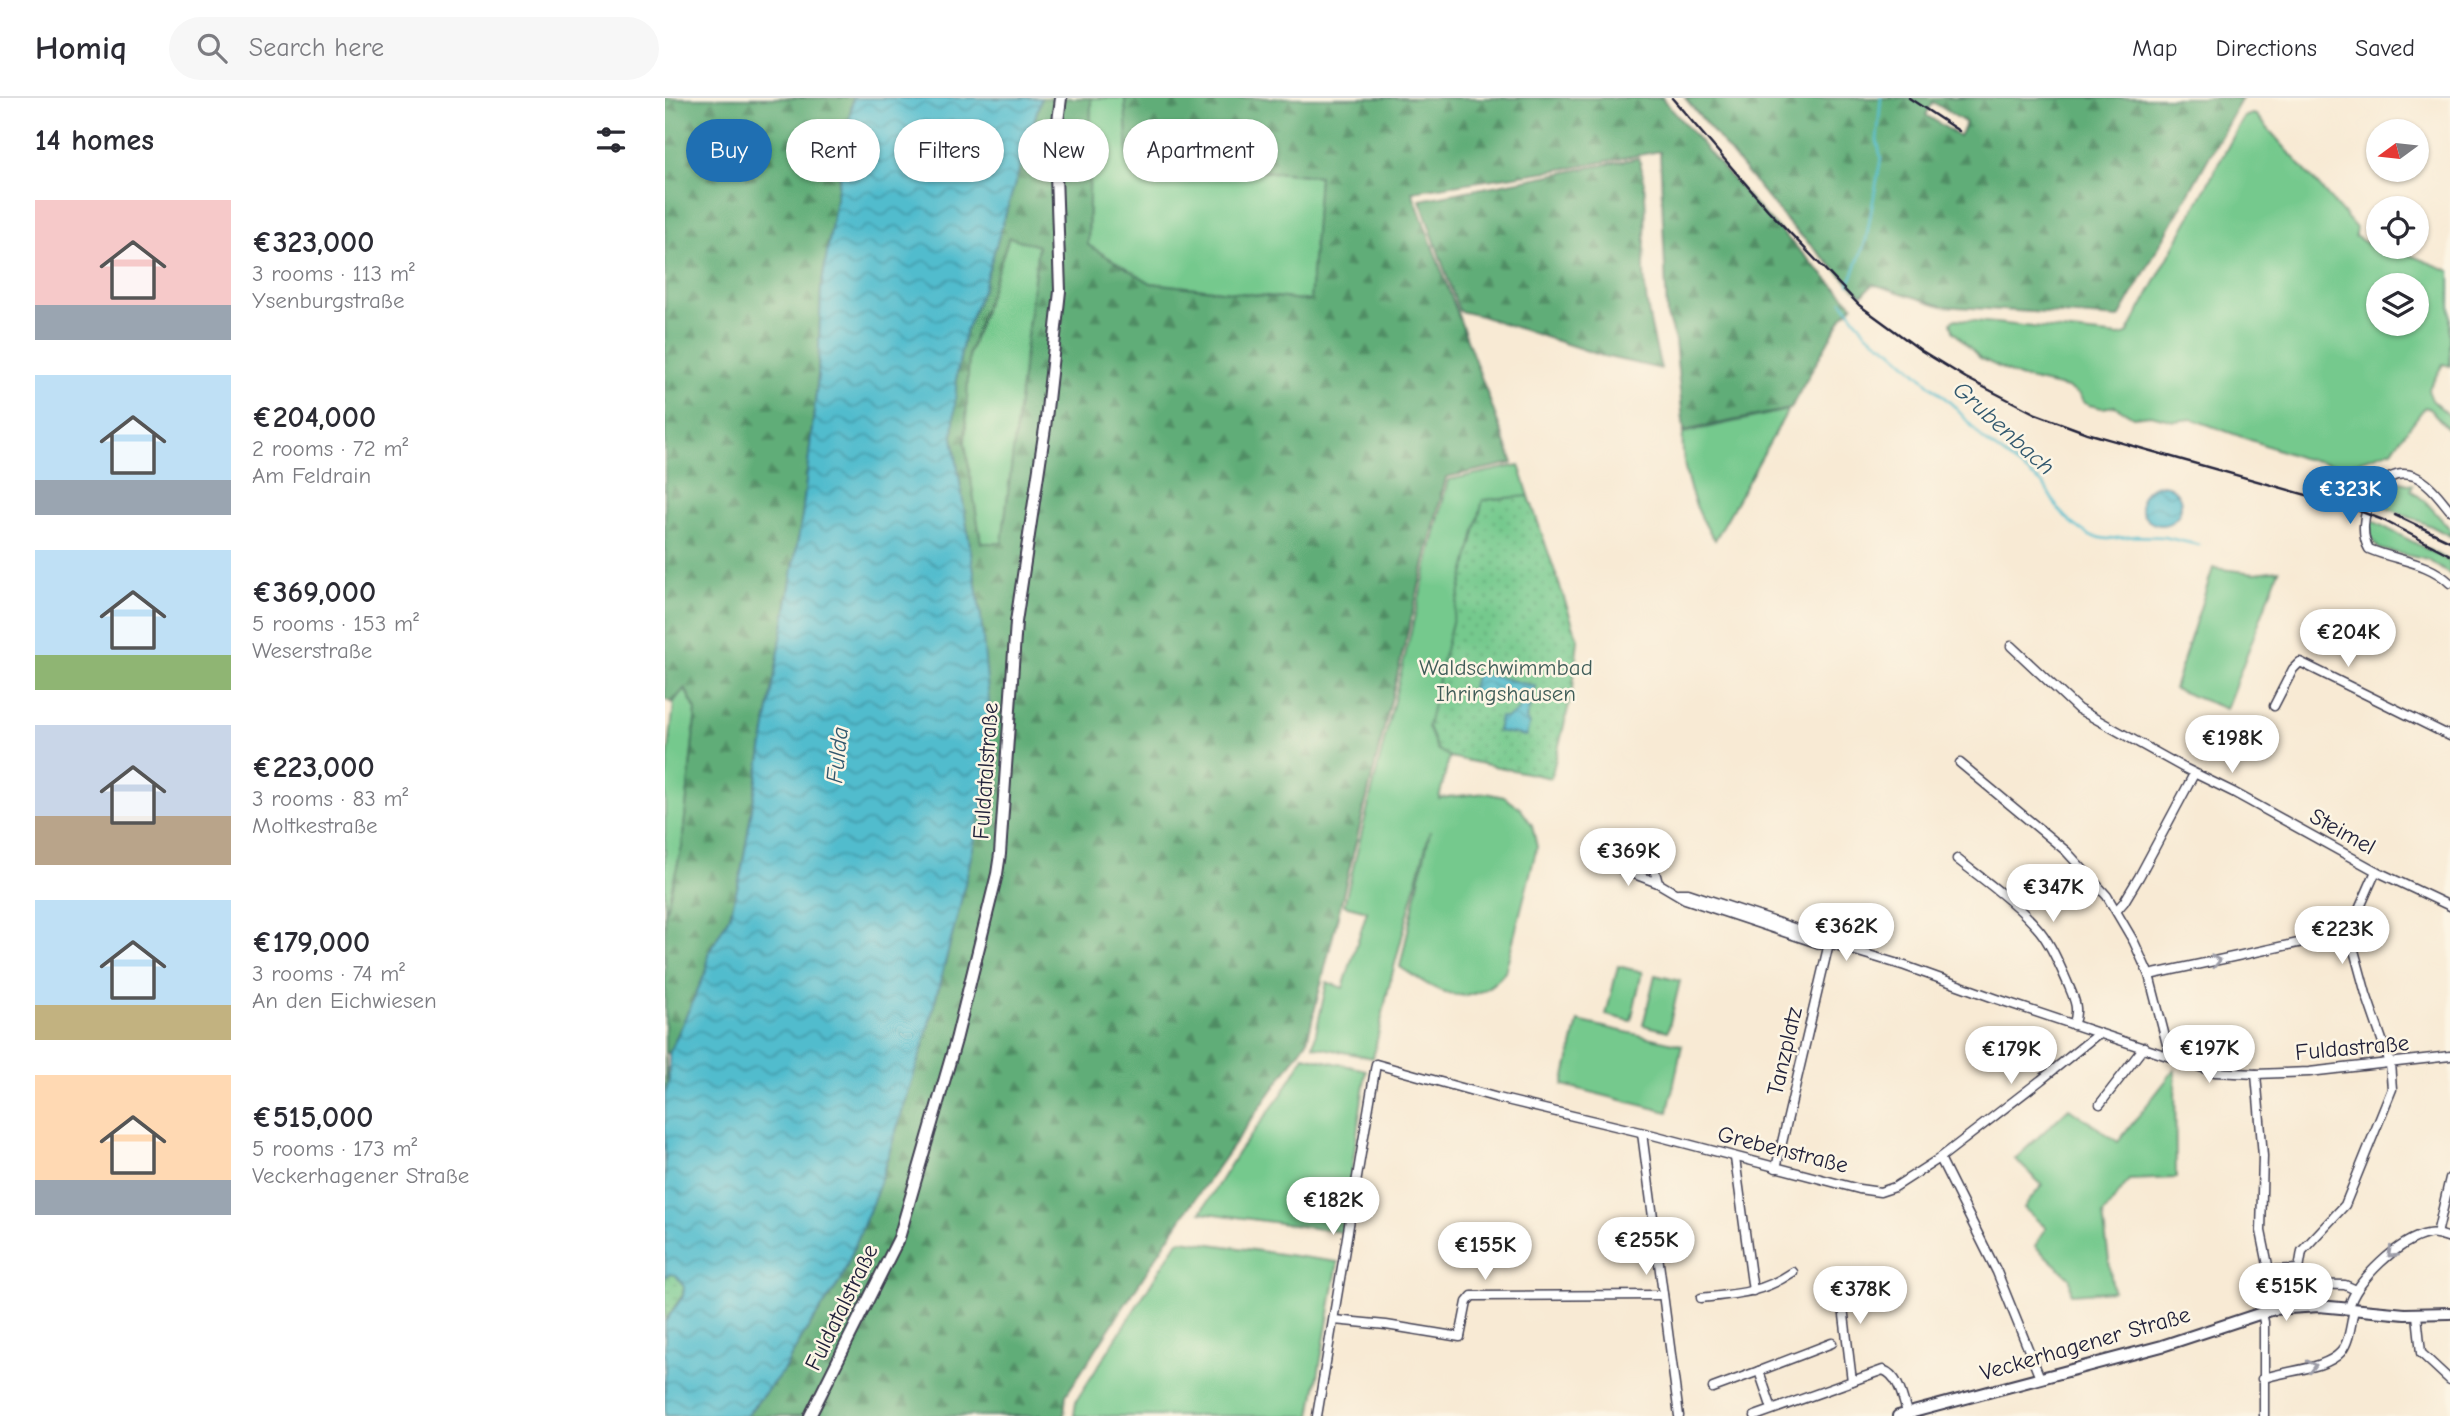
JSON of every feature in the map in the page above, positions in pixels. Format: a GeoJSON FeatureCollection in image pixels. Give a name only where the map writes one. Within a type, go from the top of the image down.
{"type":"FeatureCollection","features":[{"type":"Feature","properties":{"kind":"main road","name":"Fuldatalstraße"},"geometry":{"type":"LineString","coordinates":[[810,1416],[899,1238],[956,1040],[997,874],[1016,622],[1045,428],[1060,291],[1055,145],[1061,98]]}},
{"type":"Feature","properties":{"kind":"main road","name":"Veckerhagener Straße"},"geometry":{"type":"LineString","coordinates":[[1904,1415],[2188,1339],[2262,1313],[2305,1306],[2417,1315],[2450,1313]]}},
{"type":"Feature","properties":{"kind":"street"},"geometry":{"type":"LineString","coordinates":[[2450,510],[2425,482],[2405,474],[2395,475],[2377,488],[2364,520],[2364,533],[2369,548],[2381,554],[2423,565],[2440,573],[2450,583]]}},
{"type":"Feature","properties":{"kind":"street","name":"Steimel"},"geometry":{"type":"LineString","coordinates":[[2011,646],[2078,709],[2376,871],[2450,906]]}},
{"type":"Feature","properties":{"kind":"street"},"geometry":{"type":"LineString","coordinates":[[2274,706],[2293,669],[2300,662],[2450,736]]}},
{"type":"Feature","properties":{"kind":"street"},"geometry":{"type":"LineString","coordinates":[[1960,763],[2066,851],[2117,910],[2149,975],[2170,1056]]}},
{"type":"Feature","properties":{"kind":"street"},"geometry":{"type":"LineString","coordinates":[[2117,910],[2139,877],[2194,774]]}},
{"type":"Feature","properties":{"kind":"street","name":"Fuldastraße"},"geometry":{"type":"LineString","coordinates":[[1658,883],[1655,869],[1647,855],[1637,848],[1622,847],[1616,853],[1621,869],[1658,883],[1685,899],[1820,944],[1829,943],[1930,974],[2215,1072],[2309,1072],[2450,1056]]}},
{"type":"Feature","properties":{"kind":"street"},"geometry":{"type":"LineString","coordinates":[[1957,859],[2013,904],[2039,930],[2053,952],[2077,1004],[2073,1025]]}},
{"type":"Feature","properties":{"kind":"street"},"geometry":{"type":"LineString","coordinates":[[2305,1306],[2299,1269],[2302,1251],[2345,1205],[2392,1089],[2390,1063],[2366,994],[2349,932],[2376,871]]}},
{"type":"Feature","properties":{"kind":"street"},"geometry":{"type":"LineString","coordinates":[[2149,975],[2349,932]]}},
{"type":"Feature","properties":{"kind":"street","name":"Tanzplatz"},"geometry":{"type":"LineString","coordinates":[[1776,1168],[1829,943]]}},
{"type":"Feature","properties":{"kind":"street","name":"Grebenstraße"},"geometry":{"type":"LineString","coordinates":[[1334,1320],[1376,1064],[1498,1098],[1859,1189],[1880,1192],[1895,1187],[1940,1158],[2099,1033]]}},
{"type":"Feature","properties":{"kind":"street"},"geometry":{"type":"LineString","coordinates":[[2100,1104],[2144,1047]]}},
{"type":"Feature","properties":{"kind":"street"},"geometry":{"type":"LineString","coordinates":[[2256,1074],[2263,1156],[2261,1231],[2269,1270],[2299,1269]]}},
{"type":"Feature","properties":{"kind":"street"},"geometry":{"type":"LineString","coordinates":[[1642,1133],[1679,1416]]}},
{"type":"Feature","properties":{"kind":"street"},"geometry":{"type":"LineString","coordinates":[[1735,1158],[1752,1291]]}},
{"type":"Feature","properties":{"kind":"street"},"geometry":{"type":"LineString","coordinates":[[1940,1158],[1997,1272],[2040,1378]]}},
{"type":"Feature","properties":{"kind":"street"},"geometry":{"type":"LineString","coordinates":[[2437,1234],[2450,1178]]}},
{"type":"Feature","properties":{"kind":"street"},"geometry":{"type":"LineString","coordinates":[[2262,1379],[2322,1364],[2333,1358],[2342,1351],[2348,1335],[2356,1290],[2395,1249],[2414,1238],[2430,1233],[2450,1238]]}},
{"type":"Feature","properties":{"kind":"street"},"geometry":{"type":"LineString","coordinates":[[1701,1298],[1752,1291],[1774,1284],[1793,1272]]}},
{"type":"Feature","properties":{"kind":"street"},"geometry":{"type":"LineString","coordinates":[[1839,1274],[1852,1381]]}},
{"type":"Feature","properties":{"kind":"street"},"geometry":{"type":"LineString","coordinates":[[2302,1284],[2345,1285],[2356,1290]]}},
{"type":"Feature","properties":{"kind":"street"},"geometry":{"type":"LineString","coordinates":[[1317,1416],[1334,1320],[1386,1325],[1460,1338],[1467,1302],[1472,1296],[1663,1295]]}},
{"type":"Feature","properties":{"kind":"street"},"geometry":{"type":"LineString","coordinates":[[2262,1313],[2264,1416]]}},
{"type":"Feature","properties":{"kind":"street"},"geometry":{"type":"LineString","coordinates":[[2417,1315],[2421,1353],[2450,1380]]}},
{"type":"Feature","properties":{"kind":"street"},"geometry":{"type":"LineString","coordinates":[[1713,1388],[1832,1343]]}},
{"type":"Feature","properties":{"kind":"street"},"geometry":{"type":"LineString","coordinates":[[1755,1416],[1884,1370],[1891,1373],[1896,1380],[1904,1415]]}},
{"type":"Feature","properties":{"kind":"street"},"geometry":{"type":"LineString","coordinates":[[1759,1371],[1772,1409]]}},
{"type":"Feature","properties":{"kind":"green space"},"geometry":{"type":"Polygon","coordinates":[[[665,98],[853,98],[849,119],[786,119],[786,182],[839,182],[821,289],[818,376],[802,516],[741,873],[730,915],[708,954],[707,969],[669,1054],[665,1052],[665,915],[682,847],[696,710],[685,688],[672,703],[665,699],[665,98]]]}},
{"type":"Feature","properties":{"kind":"green space"},"geometry":{"type":"Polygon","coordinates":[[[1041,98],[1091,98],[1091,119],[1035,119],[1041,98]]]}},
{"type":"Feature","properties":{"kind":"green space"},"geometry":{"type":"Polygon","coordinates":[[[1091,98],[1125,98],[1123,182],[1278,182],[1278,173],[1319,176],[1311,301],[1151,283],[1088,245],[1089,182],[1109,182],[1109,119],[1091,119],[1091,98]]]}},
{"type":"Feature","properties":{"kind":"green space"},"geometry":{"type":"Polygon","coordinates":[[[1125,98],[1662,98],[1755,205],[1853,305],[1842,317],[1790,409],[1684,431],[1675,341],[1667,316],[1660,151],[1576,167],[1412,191],[1513,463],[1446,477],[1307,1041],[1181,1219],[1066,1395],[1064,1416],[746,1416],[783,1371],[841,1280],[876,1194],[924,1043],[959,910],[981,617],[953,437],[957,373],[965,333],[983,288],[1018,173],[1018,182],[1089,182],[1088,245],[1151,283],[1310,301],[1319,176],[1278,173],[1278,119],[1126,119],[1125,98]],[[1009,237],[969,353],[965,443],[981,543],[1002,543],[1038,246],[1009,237]]]}},
{"type":"Feature","properties":{"kind":"green space"},"geometry":{"type":"Polygon","coordinates":[[[1685,98],[2242,98],[2119,318],[1942,306],[1873,284],[1862,295],[1790,225],[1685,98]],[[1933,102],[1926,115],[1959,136],[1966,123],[1933,102]]]}},
{"type":"Feature","properties":{"kind":"green space"},"geometry":{"type":"Polygon","coordinates":[[[2256,115],[2356,228],[2355,236],[2366,243],[2366,259],[2420,259],[2450,271],[2450,366],[2443,364],[2428,390],[2432,400],[2450,416],[2450,431],[2425,407],[2392,450],[2345,466],[2301,458],[2192,419],[2174,421],[2151,415],[2133,417],[2115,406],[2102,408],[2089,405],[2067,388],[2019,377],[1980,358],[1953,331],[1951,322],[1956,319],[2119,336],[2127,334],[2244,117],[2256,115]]]}},
{"type":"Feature","properties":{"kind":"green space"},"geometry":{"type":"Polygon","coordinates":[[[1639,158],[1645,198],[1646,292],[1661,369],[1603,356],[1459,311],[1420,200],[1639,158]]]}},
{"type":"Feature","properties":{"kind":"green space"},"geometry":{"type":"Polygon","coordinates":[[[1009,236],[1038,245],[1002,543],[981,543],[965,443],[969,354],[1009,236]]]}},
{"type":"Feature","properties":{"kind":"green space"},"geometry":{"type":"Polygon","coordinates":[[[1788,410],[1715,540],[1707,529],[1690,489],[1684,460],[1683,433],[1788,410]]]}},
{"type":"Feature","properties":{"kind":"green space"},"geometry":{"type":"Polygon","coordinates":[[[1519,465],[1529,496],[1439,798],[1486,793],[1504,797],[1520,808],[1532,825],[1537,847],[1505,972],[1492,985],[1479,992],[1454,995],[1428,985],[1400,967],[1430,831],[1373,1058],[1313,1046],[1327,982],[1343,988],[1367,911],[1344,905],[1448,480],[1519,465]]]}},
{"type":"Feature","properties":{"kind":"green space"},"geometry":{"type":"Polygon","coordinates":[[[2400,482],[2413,485],[2411,490],[2426,502],[2450,529],[2450,536],[2377,504],[2385,489],[2400,482]]]}},
{"type":"Feature","properties":{"kind":"green space","name":"Waldschwimmbad Ihringshausen"},"geometry":{"type":"Polygon","coordinates":[[[1529,496],[1578,639],[1573,688],[1551,778],[1450,757],[1437,749],[1428,727],[1483,500],[1529,496]]]}},
{"type":"Feature","properties":{"kind":"green space"},"geometry":{"type":"Polygon","coordinates":[[[2369,519],[2450,561],[2450,575],[2428,560],[2379,549],[2371,537],[2369,519]]]}},
{"type":"Feature","properties":{"kind":"green space"},"geometry":{"type":"Polygon","coordinates":[[[2213,568],[2255,573],[2279,570],[2226,709],[2174,689],[2213,568]]]}},
{"type":"Feature","properties":{"kind":"green space"},"geometry":{"type":"Polygon","coordinates":[[[684,688],[696,710],[682,847],[665,915],[665,786],[674,702],[684,688]]]}},
{"type":"Feature","properties":{"kind":"green space"},"geometry":{"type":"Polygon","coordinates":[[[1618,966],[1642,972],[1631,1021],[1606,1015],[1618,966]]]}},
{"type":"Feature","properties":{"kind":"green space"},"geometry":{"type":"Polygon","coordinates":[[[1655,975],[1680,981],[1668,1031],[1643,1025],[1655,975]]]}},
{"type":"Feature","properties":{"kind":"green space"},"geometry":{"type":"Polygon","coordinates":[[[1578,1021],[1682,1045],[1668,1112],[1563,1085],[1578,1021]]]}},
{"type":"Feature","properties":{"kind":"green space"},"geometry":{"type":"Polygon","coordinates":[[[665,1052],[686,1290],[665,1321],[665,1052]]]}},
{"type":"Feature","properties":{"kind":"green space"},"geometry":{"type":"Polygon","coordinates":[[[1304,1056],[1366,1070],[1343,1232],[1201,1212],[1239,1151],[1282,1094],[1304,1056]]]}},
{"type":"Feature","properties":{"kind":"green space"},"geometry":{"type":"Polygon","coordinates":[[[2175,1069],[2176,1178],[2129,1180],[2103,1215],[2113,1291],[2071,1294],[2070,1278],[2035,1246],[2046,1228],[2024,1208],[2042,1185],[2015,1159],[2069,1108],[2118,1142],[2175,1069]]]}},
{"type":"Feature","properties":{"kind":"green space"},"geometry":{"type":"Polygon","coordinates":[[[1178,1241],[1338,1262],[1311,1416],[1074,1416],[1076,1401],[1178,1241]]]}},
{"type":"Feature","properties":{"kind":"water","name":"Fulda"},"geometry":{"type":"Polygon","coordinates":[[[853,98],[1041,98],[1035,119],[1018,119],[1018,173],[983,288],[965,333],[957,373],[953,437],[981,617],[991,723],[984,800],[924,1043],[876,1194],[841,1280],[805,1332],[783,1371],[746,1416],[665,1416],[665,1322],[683,1296],[684,1287],[676,1275],[669,1274],[665,1277],[665,1094],[669,1081],[669,1054],[707,969],[708,954],[730,915],[741,873],[802,516],[818,376],[821,289],[839,182],[880,182],[880,119],[849,119],[853,98]]]}},
{"type":"Feature","properties":{"kind":"water"},"geometry":{"type":"Polygon","coordinates":[[[2161,485],[2175,491],[2181,505],[2175,519],[2161,525],[2147,519],[2141,505],[2147,491],[2161,485]]]}},
{"type":"Feature","properties":{"kind":"water"},"geometry":{"type":"Polygon","coordinates":[[[1476,672],[1535,686],[1526,719],[1529,725],[1526,736],[1497,731],[1500,717],[1506,718],[1518,711],[1520,704],[1471,692],[1476,672]]]}},
{"type":"Feature","properties":{"kind":"waterway","name":"Grubenbach"},"geometry":{"type":"LineString","coordinates":[[1849,284],[1866,240],[1881,158],[1877,140],[1881,98]]}},
{"type":"Feature","properties":{"kind":"waterway","name":"Grubenbach"},"geometry":{"type":"LineString","coordinates":[[1842,301],[1867,334],[1891,350],[1954,406],[1983,439],[2044,485],[2058,509],[2090,536],[2107,539],[2164,537],[2199,545]]}},
{"type":"Feature","properties":{"kind":"railway"},"geometry":{"type":"LineString","coordinates":[[1672,98],[1768,210],[1859,305],[1922,351],[1966,378],[2036,414],[2087,433],[2349,507],[2383,520],[2450,555]]}},
{"type":"Feature","properties":{"kind":"railway"},"geometry":{"type":"LineString","coordinates":[[1909,98],[1959,131]]}},
{"type":"Feature","properties":{"kind":"railway"},"geometry":{"type":"LineString","coordinates":[[2395,515],[2450,541]]}}]}
